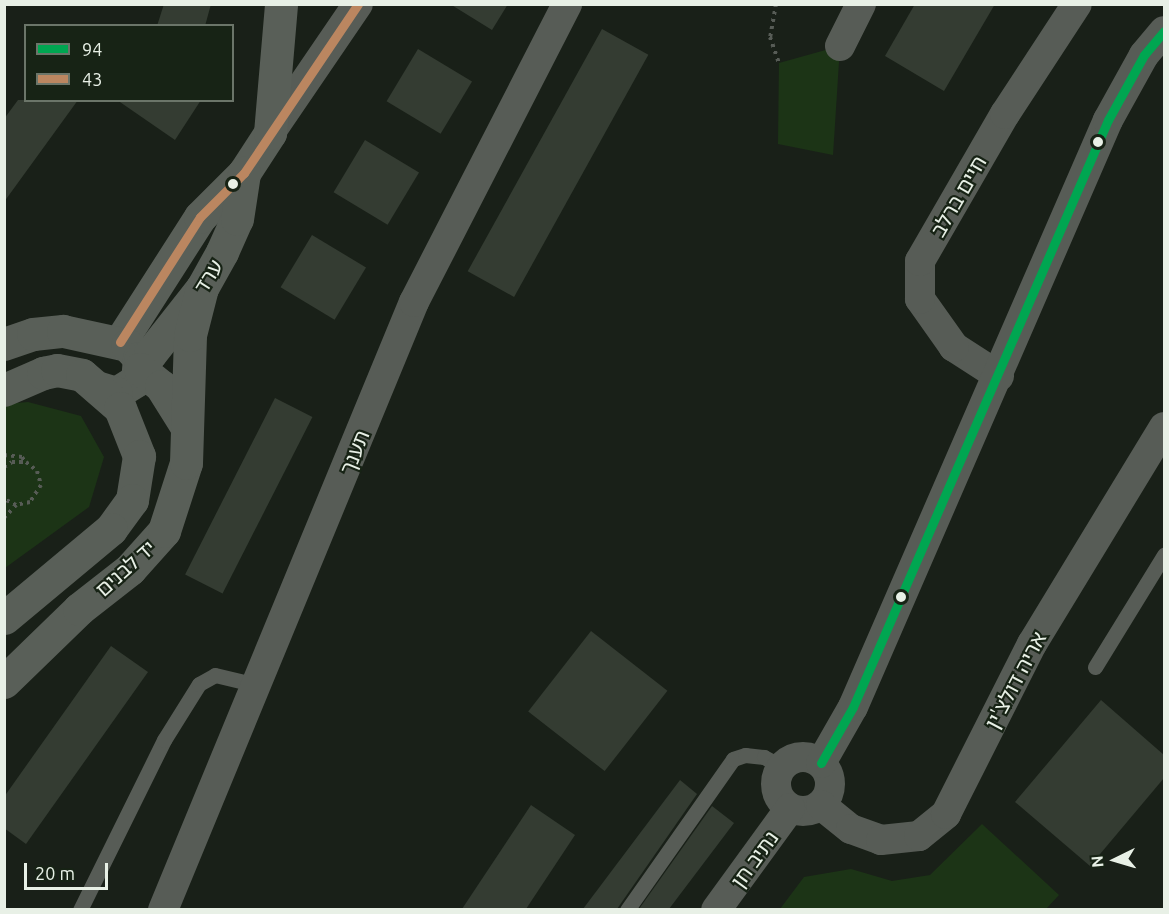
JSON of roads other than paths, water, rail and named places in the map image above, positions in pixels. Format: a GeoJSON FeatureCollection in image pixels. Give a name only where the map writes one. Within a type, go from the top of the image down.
{"type":"FeatureCollection","features":[{"type":"Feature","properties":{"kind":"street"},"geometry":{"type":"LineString","coordinates":[[270,133],[281,4]]}},
{"type":"Feature","properties":{"kind":"street","name":"ערד"},"geometry":{"type":"LineString","coordinates":[[244,174],[237,219],[202,288],[150,354],[128,353],[200,217],[244,174],[358,4]]}},
{"type":"Feature","properties":{"kind":"street","name":"תענך"},"geometry":{"type":"LineString","coordinates":[[163,909],[414,302],[567,4]]}},
{"type":"Feature","properties":{"kind":"street"},"geometry":{"type":"LineString","coordinates":[[840,46],[861,4]]}},
{"type":"Feature","properties":{"kind":"street","name":"חיים ברלב"},"geometry":{"type":"LineString","coordinates":[[999,376],[954,347],[920,299],[920,261],[1005,114],[1077,4]]}},
{"type":"Feature","properties":{"kind":"street"},"geometry":{"type":"LineString","coordinates":[[821,763],[853,706],[999,376],[1108,120],[1144,55],[1164,31]]}},
{"type":"Feature","properties":{"kind":"street","name":"יד לבנים"},"geometry":{"type":"LineString","coordinates":[[4,682],[79,609],[130,569],[164,531],[186,463],[190,335],[202,288]]}},
{"type":"Feature","properties":{"kind":"street"},"geometry":{"type":"LineString","coordinates":[[4,344],[53,331],[86,333],[128,353],[166,392],[186,426]]}},
{"type":"Feature","properties":{"kind":"street"},"geometry":{"type":"LineString","coordinates":[[97,386],[89,368],[93,353],[128,353]]}},
{"type":"Feature","properties":{"kind":"street","name":"יד לבנים"},"geometry":{"type":"LineString","coordinates":[[97,386],[124,391],[136,381],[128,353]]}},
{"type":"Feature","properties":{"kind":"street","name":"יד לבנים"},"geometry":{"type":"LineString","coordinates":[[4,390],[17,382],[57,370],[82,375],[120,408],[133,437],[138,475],[132,500],[111,529],[4,618]]}},
{"type":"Feature","properties":{"kind":"street","name":"אריה דולצ'ין"},"geometry":{"type":"LineString","coordinates":[[821,805],[851,829],[881,840],[919,836],[946,814],[1032,644],[1164,427]]}},
{"type":"Feature","properties":{"kind":"street"},"geometry":{"type":"LineString","coordinates":[[796,758],[821,763],[830,779],[827,798],[821,805],[804,811],[790,807],[778,792],[782,767],[796,758]]}},
{"type":"Feature","properties":{"kind":"street","name":"נתיב חן"},"geometry":{"type":"LineString","coordinates":[[716,909],[790,807]]}},
{"type":"Feature","properties":{"kind":"lane"},"geometry":{"type":"LineString","coordinates":[[1095,667],[1164,555]]}},
{"type":"Feature","properties":{"kind":"lane"},"geometry":{"type":"LineString","coordinates":[[80,909],[164,740],[199,684],[215,675],[257,685]]}},
{"type":"Feature","properties":{"kind":"lane"},"geometry":{"type":"LineString","coordinates":[[627,909],[733,759],[745,755],[764,757],[782,767]]}}]}
